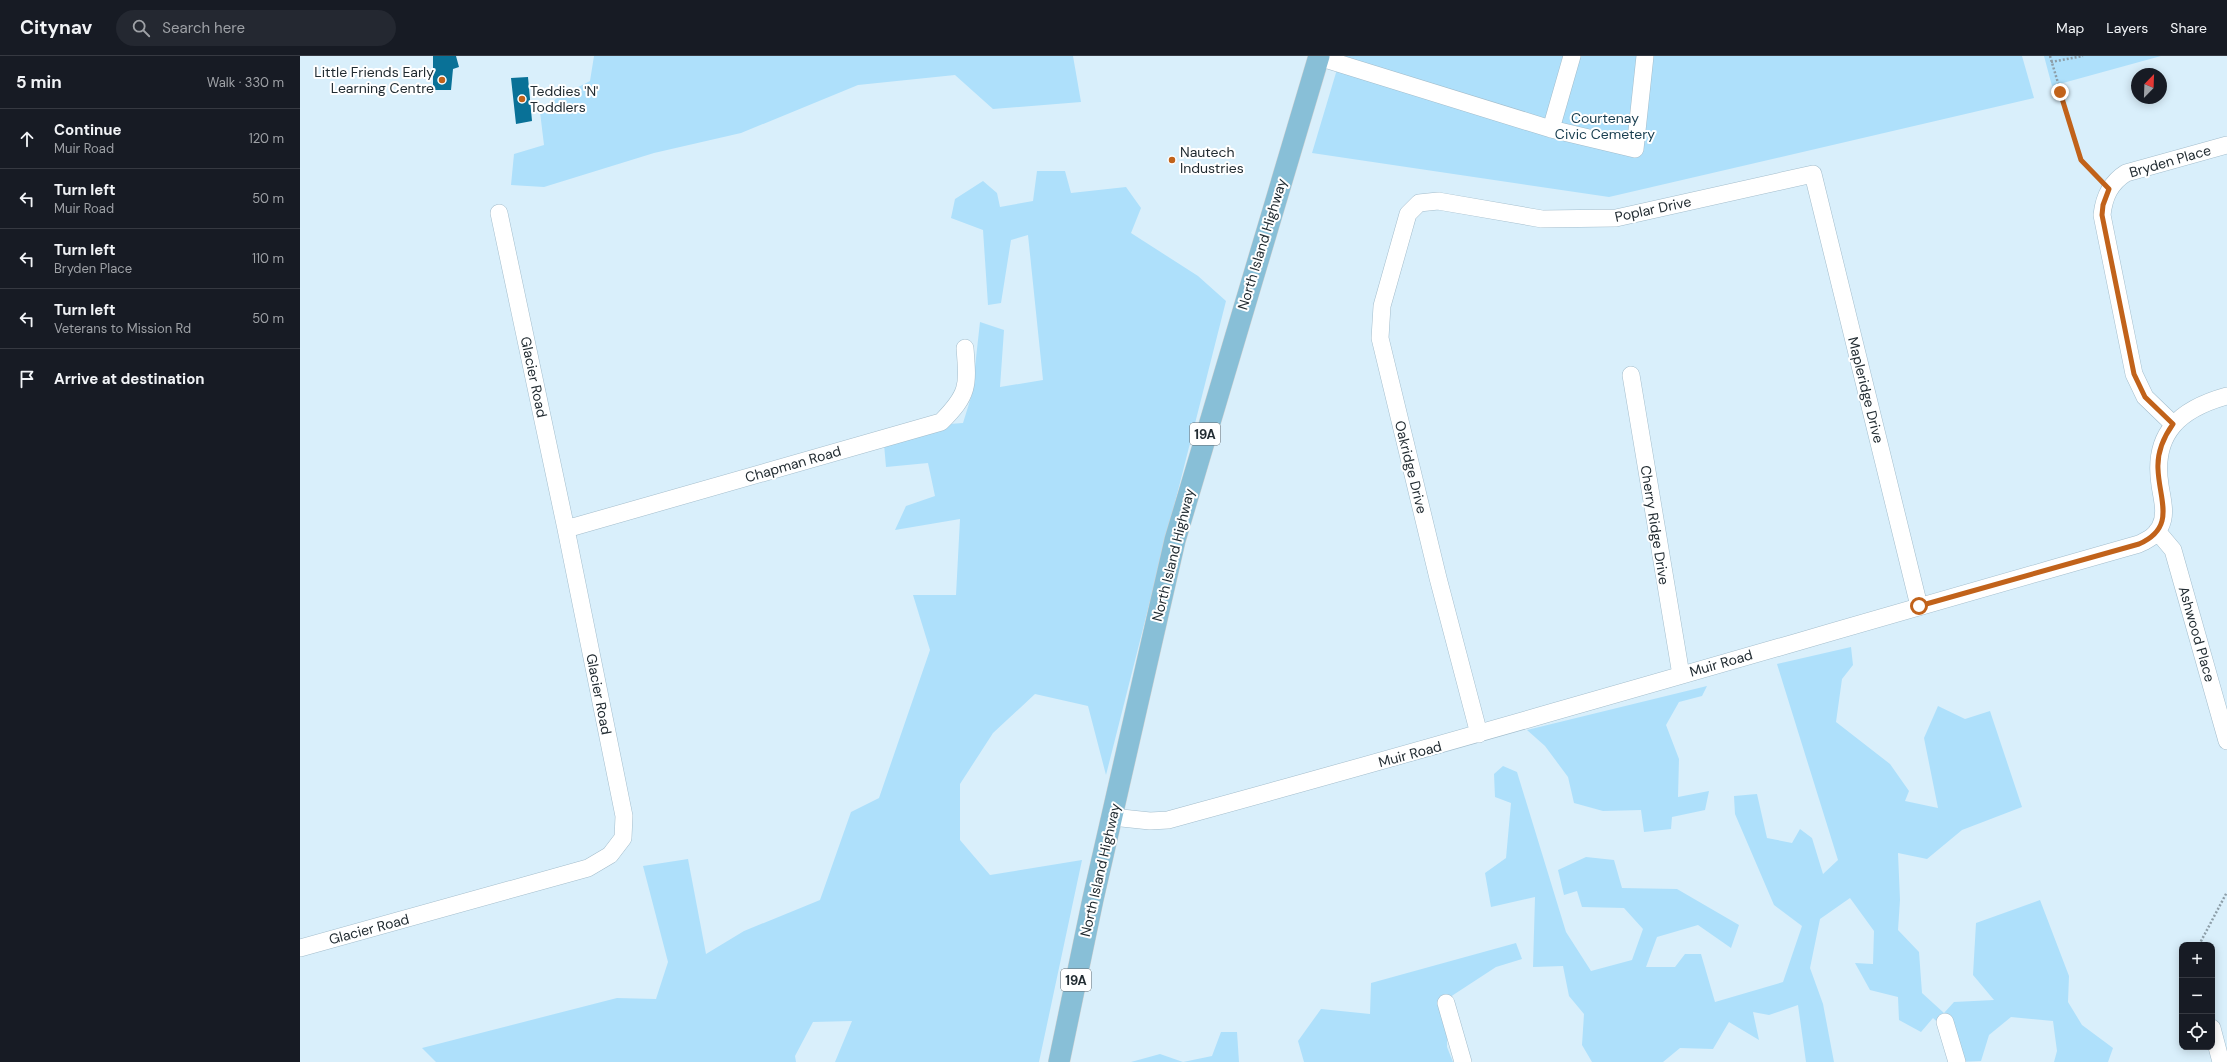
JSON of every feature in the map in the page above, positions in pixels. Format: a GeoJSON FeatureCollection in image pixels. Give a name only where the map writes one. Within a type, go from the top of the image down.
{"type":"FeatureCollection","features":[{"type":"Feature","properties":{"kind":"main road","name":"North Island Highway"},"geometry":{"type":"LineString","coordinates":[[1059,1062],[1112,817],[1175,540],[1319,56]]}},
{"type":"Feature","properties":{"kind":"street"},"geometry":{"type":"LineString","coordinates":[[1319,56],[1551,129],[1635,150],[1646,56]]}},
{"type":"Feature","properties":{"kind":"street"},"geometry":{"type":"LineString","coordinates":[[1551,129],[1572,56]]}},
{"type":"Feature","properties":{"kind":"street","name":"Bryden Place"},"geometry":{"type":"LineString","coordinates":[[2173,424],[2145,397],[2134,374],[2102,215],[2103,205],[2109,189],[2116,180],[2126,173],[2227,145]]}},
{"type":"Feature","properties":{"kind":"street","name":"Poplar Drive"},"geometry":{"type":"LineString","coordinates":[[1419,203],[1438,201],[1542,219],[1616,218],[1813,174]]}},
{"type":"Feature","properties":{"kind":"street","name":"Mapleridge Drive"},"geometry":{"type":"LineString","coordinates":[[1813,174],[1919,606]]}},
{"type":"Feature","properties":{"kind":"street","name":"Oakridge Drive"},"geometry":{"type":"LineString","coordinates":[[1419,203],[1408,214],[1382,306],[1380,338],[1438,578],[1479,734]]}},
{"type":"Feature","properties":{"kind":"street","name":"Glacier Road"},"geometry":{"type":"LineString","coordinates":[[300,948],[588,868],[610,855],[623,838],[624,816],[566,529],[499,213]]}},
{"type":"Feature","properties":{"kind":"street","name":"Chapman Road"},"geometry":{"type":"LineString","coordinates":[[566,529],[941,422],[958,405],[968,382],[965,348]]}},
{"type":"Feature","properties":{"kind":"street","name":"Cherry Ridge Drive"},"geometry":{"type":"LineString","coordinates":[[1631,375],[1680,675]]}},
{"type":"Feature","properties":{"kind":"street"},"geometry":{"type":"LineString","coordinates":[[2157,531],[2160,527],[2164,508],[2158,470],[2159,456],[2165,435],[2173,424],[2197,407],[2227,396]]}},
{"type":"Feature","properties":{"kind":"street","name":"Muir Road"},"geometry":{"type":"LineString","coordinates":[[1112,817],[1150,821],[1168,820],[1479,734],[1919,606],[2139,544],[2151,538],[2157,531]]}},
{"type":"Feature","properties":{"kind":"street","name":"Ashwood Place"},"geometry":{"type":"LineString","coordinates":[[2157,531],[2173,550],[2227,741]]}},
{"type":"Feature","properties":{"kind":"street"},"geometry":{"type":"LineString","coordinates":[[1446,1003],[1463,1062]]}},
{"type":"Feature","properties":{"kind":"street"},"geometry":{"type":"LineString","coordinates":[[1945,1022],[1957,1062]]}},
{"type":"Feature","properties":{"kind":"street"},"geometry":{"type":"LineString","coordinates":[[2215,1039],[2221,1062]]}},
{"type":"Feature","properties":{"kind":"path"},"geometry":{"type":"LineString","coordinates":[[2050,56],[2081,160],[2109,189]]}},
{"type":"Feature","properties":{"kind":"path"},"geometry":{"type":"LineString","coordinates":[[2051,62],[2083,56]]}},
{"type":"Feature","properties":{"kind":"path"},"geometry":{"type":"LineString","coordinates":[[2201,942],[2227,892]]}},
{"type":"Feature","properties":{"kind":"green space"},"geometry":{"type":"Polygon","coordinates":[[[594,56],[1073,56],[1081,102],[993,109],[955,75],[858,85],[741,133],[654,153],[544,187],[511,185],[514,154],[544,145],[540,112],[557,98],[590,81],[594,56]]]}},
{"type":"Feature","properties":{"kind":"green space","name":"Courtenay Civic Cemetery"},"geometry":{"type":"Polygon","coordinates":[[[1341,56],[2022,56],[2034,98],[1609,197],[1312,153],[1341,56]]]}},
{"type":"Feature","properties":{"kind":"green space"},"geometry":{"type":"Polygon","coordinates":[[[2044,56],[2161,56],[2052,86],[2044,56]]]}},
{"type":"Feature","properties":{"kind":"green space"},"geometry":{"type":"Polygon","coordinates":[[[1037,171],[1065,171],[1071,193],[1126,187],[1141,208],[1131,233],[1198,276],[1226,301],[1106,775],[1088,706],[1035,694],[993,733],[960,784],[960,840],[990,875],[1082,860],[1039,1062],[835,1062],[852,1021],[813,1022],[795,1056],[796,1062],[436,1062],[422,1048],[617,998],[656,999],[668,962],[643,866],[688,859],[706,954],[744,931],[820,900],[851,812],[879,798],[930,650],[913,595],[956,595],[960,519],[895,530],[906,506],[935,496],[928,463],[886,467],[884,444],[935,425],[963,423],[972,394],[980,322],[1004,330],[1000,387],[1043,380],[1028,235],[1011,240],[1001,303],[988,305],[983,230],[951,218],[955,199],[983,181],[997,193],[1000,207],[1033,201],[1037,171]]]}},
{"type":"Feature","properties":{"kind":"green space"},"geometry":{"type":"Polygon","coordinates":[[[1851,647],[1853,665],[1842,679],[1836,722],[1890,764],[1909,791],[1905,801],[1938,808],[1924,738],[1938,706],[1965,719],[1990,711],[2022,807],[1962,830],[1927,859],[1898,853],[1900,900],[1898,930],[1919,952],[1922,993],[1944,1013],[1954,1002],[1994,1000],[1973,975],[1976,923],[2040,900],[2069,976],[2068,1002],[2082,1025],[2113,1048],[2108,1062],[2054,1062],[2057,1051],[2053,1021],[2011,1017],[1989,1035],[1981,1061],[1958,1062],[1949,1033],[1933,1018],[1921,1032],[1899,1020],[1898,997],[1870,990],[1855,963],[1873,964],[1874,931],[1850,898],[1820,919],[1810,968],[1823,1004],[1834,1062],[1806,1062],[1798,1005],[1769,1015],[1753,1012],[1759,1040],[1729,1022],[1713,1049],[1680,1048],[1663,1062],[1592,1062],[1582,1045],[1584,1014],[1569,996],[1563,966],[1533,967],[1535,897],[1491,907],[1485,873],[1506,858],[1511,803],[1495,797],[1494,774],[1503,766],[1517,772],[1566,932],[1591,971],[1632,960],[1643,929],[1624,908],[1582,907],[1577,891],[1564,895],[1558,870],[1586,857],[1614,860],[1622,888],[1677,889],[1739,925],[1731,948],[1698,925],[1657,937],[1646,967],[1675,967],[1685,954],[1701,954],[1715,1002],[1783,982],[1802,926],[1774,905],[1735,814],[1734,796],[1757,794],[1767,838],[1792,843],[1800,829],[1812,838],[1823,874],[1838,860],[1777,664],[1851,647]]]}},
{"type":"Feature","properties":{"kind":"green space"},"geometry":{"type":"Polygon","coordinates":[[[1707,686],[1702,696],[1679,702],[1666,725],[1679,759],[1678,797],[1709,791],[1705,810],[1672,817],[1671,829],[1644,832],[1641,810],[1603,811],[1574,803],[1568,777],[1545,746],[1527,730],[1707,686]]]}},
{"type":"Feature","properties":{"kind":"green space"},"geometry":{"type":"Polygon","coordinates":[[[1516,943],[1522,959],[1496,967],[1447,999],[1447,1047],[1453,1062],[1304,1062],[1298,1041],[1321,1009],[1370,1014],[1371,983],[1516,943]]]}},
{"type":"Feature","properties":{"kind":"green space"},"geometry":{"type":"Polygon","coordinates":[[[1221,1032],[1237,1032],[1239,1062],[1183,1062],[1212,1056],[1221,1032]]]}},
{"type":"Feature","properties":{"kind":"green space"},"geometry":{"type":"Polygon","coordinates":[[[1160,1054],[1183,1062],[1131,1062],[1160,1054]]]}},
{"type":"Feature","properties":{"kind":"building","name":"Little Friends Early Learning Centre"},"geometry":{"type":"Polygon","coordinates":[[[433,56],[456,56],[459,67],[453,69],[451,90],[433,90],[433,56]]]}},
{"type":"Feature","properties":{"kind":"building","name":"Teddies 'N' Toddlers"},"geometry":{"type":"Polygon","coordinates":[[[528,77],[532,121],[516,124],[511,78],[528,77]]]}},
{"type":"Feature","properties":{"kind":"place","name":"Little Friends Early Learning Centre"},"geometry":{"type":"Point","coordinates":[442,80]}},
{"type":"Feature","properties":{"kind":"place","name":"Teddies 'N' Toddlers"},"geometry":{"type":"Point","coordinates":[522,99]}},
{"type":"Feature","properties":{"kind":"place","name":"Nautech Industries"},"geometry":{"type":"Point","coordinates":[1172,160]}},
{"type":"Feature","properties":{"kind":"route"},"geometry":{"type":"LineString","coordinates":[[1919,606],[2139,544],[2151,538],[2160,527],[2164,508],[2158,470],[2159,456],[2165,435],[2173,424],[2145,397],[2134,374],[2102,215],[2103,205],[2109,189],[2081,160],[2060,92]]}}]}
